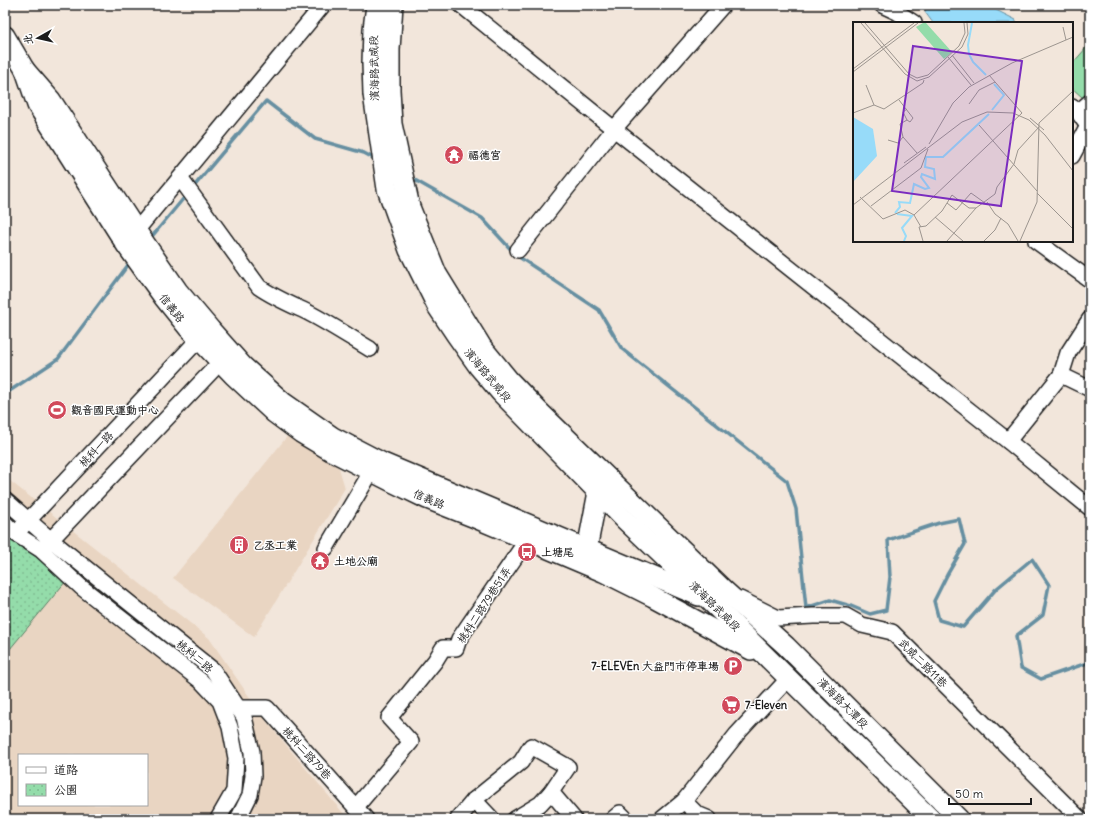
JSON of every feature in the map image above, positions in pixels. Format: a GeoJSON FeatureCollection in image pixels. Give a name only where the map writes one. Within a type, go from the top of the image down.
{"type":"FeatureCollection","features":[{"type":"Feature","properties":{"kind":"main road","name":"濱海路武威段"},"geometry":{"type":"LineString","coordinates":[[376,5],[373,29],[373,94],[387,190],[409,250],[438,308],[478,366],[501,393],[630,526],[717,596]]}},
{"type":"Feature","properties":{"kind":"main road","name":"濱海路武威段"},"geometry":{"type":"LineString","coordinates":[[393,5],[390,56],[392,124],[410,207],[437,274],[482,348],[509,380],[717,596],[768,659]]}},
{"type":"Feature","properties":{"kind":"main road"},"geometry":{"type":"LineString","coordinates":[[5,36],[25,70],[51,100],[135,239]]}},
{"type":"Feature","properties":{"kind":"main road","name":"信義路"},"geometry":{"type":"LineString","coordinates":[[135,239],[149,263],[164,298],[205,335],[274,413],[331,451],[373,465],[587,549],[717,596]]}},
{"type":"Feature","properties":{"kind":"main road","name":"信義路"},"geometry":{"type":"LineString","coordinates":[[373,465],[427,499],[603,572],[653,597],[768,659]]}},
{"type":"Feature","properties":{"kind":"main road"},"geometry":{"type":"LineString","coordinates":[[587,549],[598,492]]}},
{"type":"Feature","properties":{"kind":"main road"},"geometry":{"type":"LineString","coordinates":[[698,622],[717,596]]}},
{"type":"Feature","properties":{"kind":"main road","name":"濱海路大潭段"},"geometry":{"type":"LineString","coordinates":[[717,596],[786,646],[959,819]]}},
{"type":"Feature","properties":{"kind":"main road","name":"濱海路大潭段"},"geometry":{"type":"LineString","coordinates":[[768,659],[931,819]]}},
{"type":"Feature","properties":{"kind":"street"},"geometry":{"type":"LineString","coordinates":[[135,239],[180,178],[323,5]]}},
{"type":"Feature","properties":{"kind":"street"},"geometry":{"type":"LineString","coordinates":[[461,5],[614,129],[1008,441],[1090,508]]}},
{"type":"Feature","properties":{"kind":"street"},"geometry":{"type":"LineString","coordinates":[[518,250],[614,129],[723,5]]}},
{"type":"Feature","properties":{"kind":"street"},"geometry":{"type":"LineString","coordinates":[[882,5],[912,22]]}},
{"type":"Feature","properties":{"kind":"street"},"geometry":{"type":"LineString","coordinates":[[1073,154],[1089,128],[1075,110],[1090,102]]}},
{"type":"Feature","properties":{"kind":"street"},"geometry":{"type":"LineString","coordinates":[[180,178],[259,288],[274,297],[307,312],[370,349]]}},
{"type":"Feature","properties":{"kind":"street"},"geometry":{"type":"LineString","coordinates":[[1037,242],[1090,280]]}},
{"type":"Feature","properties":{"kind":"street"},"geometry":{"type":"LineString","coordinates":[[1008,441],[1061,375],[1068,353],[1090,319]]}},
{"type":"Feature","properties":{"kind":"street","name":"桃科一路"},"geometry":{"type":"LineString","coordinates":[[16,534],[205,335]]}},
{"type":"Feature","properties":{"kind":"street"},"geometry":{"type":"LineString","coordinates":[[46,545],[226,357]]}},
{"type":"Feature","properties":{"kind":"street"},"geometry":{"type":"LineString","coordinates":[[1061,375],[1090,389]]}},
{"type":"Feature","properties":{"kind":"street"},"geometry":{"type":"LineString","coordinates":[[326,548],[373,465]]}},
{"type":"Feature","properties":{"kind":"street"},"geometry":{"type":"LineString","coordinates":[[5,500],[29,520],[46,545]]}},
{"type":"Feature","properties":{"kind":"street"},"geometry":{"type":"LineString","coordinates":[[5,523],[16,534],[46,545]]}},
{"type":"Feature","properties":{"kind":"street","name":"桃科二路79巷51弄"},"geometry":{"type":"LineString","coordinates":[[356,807],[411,742],[389,718],[435,662],[443,648],[456,648],[460,639],[527,540]]}},
{"type":"Feature","properties":{"kind":"street","name":"桃科二路"},"geometry":{"type":"LineString","coordinates":[[46,545],[213,670],[244,717],[252,752],[253,776],[250,795],[238,819]]}},
{"type":"Feature","properties":{"kind":"street","name":"桃科二路"},"geometry":{"type":"LineString","coordinates":[[46,545],[82,587],[201,681],[220,701],[230,727],[236,758],[234,791],[218,819]]}},
{"type":"Feature","properties":{"kind":"street","name":"武威二路11巷"},"geometry":{"type":"LineString","coordinates":[[717,596],[778,618],[846,616],[862,625],[892,632],[1080,819]]}},
{"type":"Feature","properties":{"kind":"street"},"geometry":{"type":"LineString","coordinates":[[662,819],[684,801],[737,734],[788,679]]}},
{"type":"Feature","properties":{"kind":"street","name":"桃科二路79巷"},"geometry":{"type":"LineString","coordinates":[[238,708],[267,708],[366,819]]}},
{"type":"Feature","properties":{"kind":"street"},"geometry":{"type":"LineString","coordinates":[[458,819],[474,800],[521,762],[531,746],[568,767],[551,792],[540,804],[515,819]]}},
{"type":"Feature","properties":{"kind":"street"},"geometry":{"type":"LineString","coordinates":[[551,792],[574,819]]}},
{"type":"Feature","properties":{"kind":"street"},"geometry":{"type":"LineString","coordinates":[[474,800],[492,819]]}},
{"type":"Feature","properties":{"kind":"street"},"geometry":{"type":"LineString","coordinates":[[684,801],[697,814],[709,819]]}},
{"type":"Feature","properties":{"kind":"street"},"geometry":{"type":"LineString","coordinates":[[613,819],[620,813],[626,819]]}},
{"type":"Feature","properties":{"kind":"shaded area"},"geometry":{"type":"Polygon","coordinates":[[[289,434],[339,468],[345,488],[254,637],[173,578],[289,434]]]}},
{"type":"Feature","properties":{"kind":"shaded area"},"geometry":{"type":"Polygon","coordinates":[[[5,477],[209,638],[266,721],[348,819],[5,819],[5,477]]]}},
{"type":"Feature","properties":{"kind":"green space"},"geometry":{"type":"Polygon","coordinates":[[[1087,47],[1090,49],[1090,91],[1083,98],[1073,89],[1073,63],[1087,47]]]}},
{"type":"Feature","properties":{"kind":"green space"},"geometry":{"type":"Polygon","coordinates":[[[5,532],[66,581],[5,655],[5,532]]]}},
{"type":"Feature","properties":{"kind":"water"},"geometry":{"type":"Polygon","coordinates":[[[926,5],[986,5],[1016,20],[1016,22],[932,22],[925,12],[926,5]]]}},
{"type":"Feature","properties":{"kind":"waterway"},"geometry":{"type":"LineString","coordinates":[[196,184],[266,101],[315,139],[364,153],[377,160]]}},
{"type":"Feature","properties":{"kind":"waterway"},"geometry":{"type":"LineString","coordinates":[[413,179],[482,218],[516,255],[599,310],[622,349],[787,481],[796,509],[806,608],[830,600],[851,606],[870,614],[886,610],[890,577],[888,540],[939,523],[959,519],[965,544],[934,601],[939,620],[963,627],[996,589],[1032,559],[1049,585],[1043,615],[1016,636],[1021,668],[1041,679],[1090,662]]}},
{"type":"Feature","properties":{"kind":"waterway"},"geometry":{"type":"LineString","coordinates":[[149,240],[183,199]]}},
{"type":"Feature","properties":{"kind":"waterway"},"geometry":{"type":"LineString","coordinates":[[5,394],[58,359],[131,261]]}},
{"type":"Feature","properties":{"kind":"place","name":"福德宮"},"geometry":{"type":"Point","coordinates":[454,155]}},
{"type":"Feature","properties":{"kind":"place","name":"觀音國民運動中心"},"geometry":{"type":"Point","coordinates":[57,410]}},
{"type":"Feature","properties":{"kind":"place","name":"乙丞工業"},"geometry":{"type":"Point","coordinates":[239,545]}},
{"type":"Feature","properties":{"kind":"place","name":"上塘尾"},"geometry":{"type":"Point","coordinates":[527,552]}},
{"type":"Feature","properties":{"kind":"place","name":"土地公廟"},"geometry":{"type":"Point","coordinates":[320,561]}},
{"type":"Feature","properties":{"kind":"place","name":"7-ELEVEn 大益門市停車場"},"geometry":{"type":"Point","coordinates":[733,666]}},
{"type":"Feature","properties":{"kind":"place","name":"7-Eleven"},"geometry":{"type":"Point","coordinates":[731,705]}}]}
